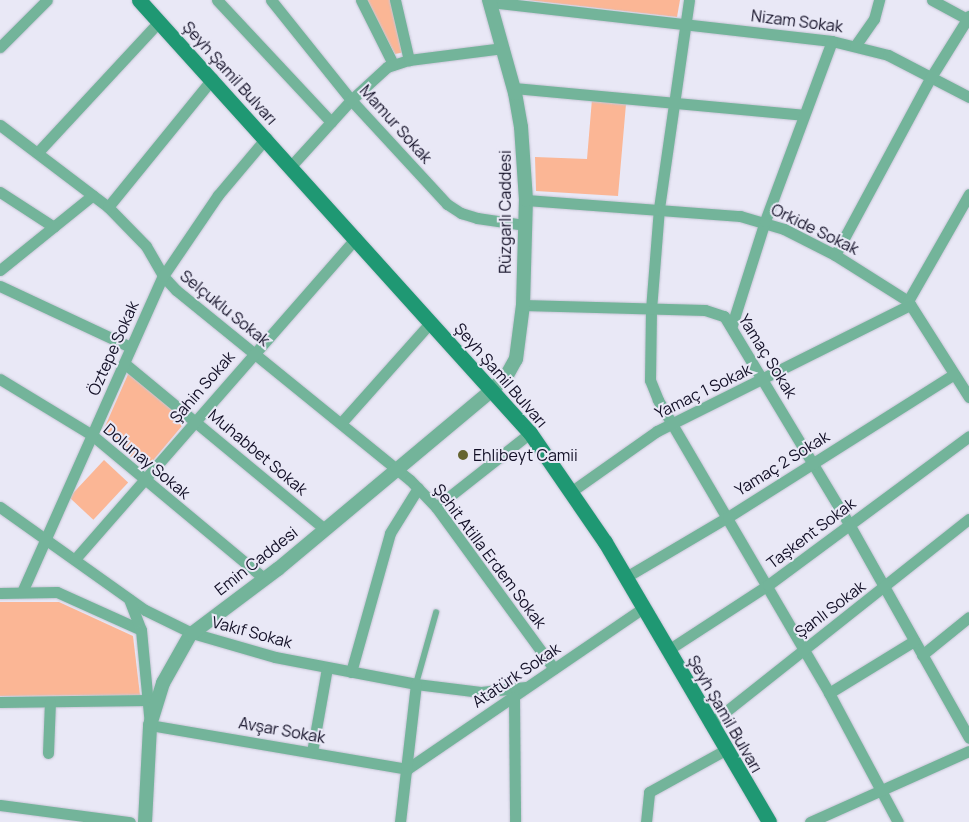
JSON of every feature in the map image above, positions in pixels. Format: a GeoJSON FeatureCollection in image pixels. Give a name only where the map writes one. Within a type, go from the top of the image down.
{"type":"FeatureCollection","features":[{"type":"Feature","properties":{"kind":"main road","name":"Şeyh Şamil Bulvarı"},"geometry":{"type":"LineString","coordinates":[[139,0],[213,78],[493,389],[530,433],[572,491],[626,577],[725,750],[769,822]]}},
{"type":"Feature","properties":{"kind":"street"},"geometry":{"type":"LineString","coordinates":[[0,47],[47,0]]}},
{"type":"Feature","properties":{"kind":"street"},"geometry":{"type":"LineString","coordinates":[[217,0],[331,122]]}},
{"type":"Feature","properties":{"kind":"street","name":"Mamur Sokak"},"geometry":{"type":"LineString","coordinates":[[271,0],[351,100],[438,196],[454,209],[477,218],[525,224]]}},
{"type":"Feature","properties":{"kind":"street"},"geometry":{"type":"LineString","coordinates":[[361,0],[393,64]]}},
{"type":"Feature","properties":{"kind":"street"},"geometry":{"type":"LineString","coordinates":[[395,0],[409,60]]}},
{"type":"Feature","properties":{"kind":"street"},"geometry":{"type":"LineString","coordinates":[[689,0],[659,208],[651,309],[650,380],[672,423],[768,585],[803,650],[830,693],[898,822]]}},
{"type":"Feature","properties":{"kind":"street"},"geometry":{"type":"LineString","coordinates":[[855,46],[874,19],[879,0]]}},
{"type":"Feature","properties":{"kind":"street"},"geometry":{"type":"LineString","coordinates":[[835,255],[931,77],[968,18],[932,0]]}},
{"type":"Feature","properties":{"kind":"street","name":"Nizam Sokak"},"geometry":{"type":"LineString","coordinates":[[490,1],[832,41],[888,55],[969,97]]}},
{"type":"Feature","properties":{"kind":"street","name":"Rüzgarlı Caddesi"},"geometry":{"type":"LineString","coordinates":[[490,1],[514,88],[521,127],[526,200],[523,305],[516,359],[507,375],[493,389]]}},
{"type":"Feature","properties":{"kind":"street"},"geometry":{"type":"LineString","coordinates":[[38,152],[160,22]]}},
{"type":"Feature","properties":{"kind":"street"},"geometry":{"type":"LineString","coordinates":[[732,326],[765,221],[832,41]]}},
{"type":"Feature","properties":{"kind":"street"},"geometry":{"type":"LineString","coordinates":[[291,166],[351,100],[393,64],[409,60],[503,48]]}},
{"type":"Feature","properties":{"kind":"street"},"geometry":{"type":"LineString","coordinates":[[108,207],[213,78]]}},
{"type":"Feature","properties":{"kind":"street"},"geometry":{"type":"LineString","coordinates":[[514,88],[675,101],[803,115]]}},
{"type":"Feature","properties":{"kind":"street","name":"Selçuklu Sokak"},"geometry":{"type":"LineString","coordinates":[[0,125],[108,207],[146,246],[163,276],[254,353],[396,468]]}},
{"type":"Feature","properties":{"kind":"street","name":"Öztepe Sokak"},"geometry":{"type":"LineString","coordinates":[[22,592],[163,276],[218,195],[266,138]]}},
{"type":"Feature","properties":{"kind":"street"},"geometry":{"type":"LineString","coordinates":[[0,192],[54,227]]}},
{"type":"Feature","properties":{"kind":"street"},"geometry":{"type":"LineString","coordinates":[[909,303],[969,194]]}},
{"type":"Feature","properties":{"kind":"street"},"geometry":{"type":"LineString","coordinates":[[0,270],[93,195]]}},
{"type":"Feature","properties":{"kind":"street","name":"Orkide Sokak"},"geometry":{"type":"LineString","coordinates":[[526,200],[659,208],[765,221],[835,255],[909,303],[969,397]]}},
{"type":"Feature","properties":{"kind":"street","name":"Şahin Sokak"},"geometry":{"type":"LineString","coordinates":[[75,559],[143,479],[356,238]]}},
{"type":"Feature","properties":{"kind":"street"},"geometry":{"type":"LineString","coordinates":[[0,286],[130,347]]}},
{"type":"Feature","properties":{"kind":"street","name":"Yamaç 1 Sokak"},"geometry":{"type":"LineString","coordinates":[[572,491],[672,423],[764,379],[909,303]]}},
{"type":"Feature","properties":{"kind":"street","name":"Yamaç Sokak"},"geometry":{"type":"LineString","coordinates":[[523,305],[705,310],[724,316],[764,379],[849,524],[969,738]]}},
{"type":"Feature","properties":{"kind":"street"},"geometry":{"type":"LineString","coordinates":[[341,423],[431,322]]}},
{"type":"Feature","properties":{"kind":"street","name":"Muhabbet Sokak"},"geometry":{"type":"LineString","coordinates":[[124,362],[324,529]]}},
{"type":"Feature","properties":{"kind":"street","name":"Yamaç 2 Sokak"},"geometry":{"type":"LineString","coordinates":[[626,577],[728,517],[954,374]]}},
{"type":"Feature","properties":{"kind":"street","name":"Dolunay Sokak"},"geometry":{"type":"LineString","coordinates":[[0,379],[92,435],[265,578]]}},
{"type":"Feature","properties":{"kind":"street","name":"Emin Caddesi"},"geometry":{"type":"LineString","coordinates":[[145,822],[150,725],[163,683],[182,645],[192,633],[265,578],[493,389]]}},
{"type":"Feature","properties":{"kind":"street"},"geometry":{"type":"LineString","coordinates":[[436,507],[530,433]]}},
{"type":"Feature","properties":{"kind":"street","name":"Taşkent Sokak"},"geometry":{"type":"LineString","coordinates":[[668,650],[768,585],[969,436]]}},
{"type":"Feature","properties":{"kind":"street","name":"Şehit Atilla Erdem Sokak"},"geometry":{"type":"LineString","coordinates":[[396,468],[436,507],[554,668]]}},
{"type":"Feature","properties":{"kind":"street"},"geometry":{"type":"LineString","coordinates":[[351,672],[386,546],[418,488]]}},
{"type":"Feature","properties":{"kind":"street","name":"Vakıf Sokak"},"geometry":{"type":"LineString","coordinates":[[0,507],[129,599],[159,618],[192,633],[240,648],[327,668],[416,684],[481,692],[530,686]]}},
{"type":"Feature","properties":{"kind":"street","name":"Şanlı Sokak"},"geometry":{"type":"LineString","coordinates":[[710,724],[969,519]]}},
{"type":"Feature","properties":{"kind":"street"},"geometry":{"type":"LineString","coordinates":[[0,594],[50,591],[65,594],[141,630]]}},
{"type":"Feature","properties":{"kind":"street"},"geometry":{"type":"LineString","coordinates":[[129,599],[141,630],[150,725]]}},
{"type":"Feature","properties":{"kind":"street","name":"Atatürk Sokak"},"geometry":{"type":"LineString","coordinates":[[407,769],[643,608]]}},
{"type":"Feature","properties":{"kind":"street"},"geometry":{"type":"LineString","coordinates":[[922,655],[969,617]]}},
{"type":"Feature","properties":{"kind":"street"},"geometry":{"type":"LineString","coordinates":[[830,693],[914,641]]}},
{"type":"Feature","properties":{"kind":"street"},"geometry":{"type":"LineString","coordinates":[[312,752],[327,668]]}},
{"type":"Feature","properties":{"kind":"street"},"geometry":{"type":"LineString","coordinates":[[400,822],[416,684]]}},
{"type":"Feature","properties":{"kind":"street"},"geometry":{"type":"LineString","coordinates":[[514,697],[515,822]]}},
{"type":"Feature","properties":{"kind":"street"},"geometry":{"type":"LineString","coordinates":[[0,702],[148,700]]}},
{"type":"Feature","properties":{"kind":"street"},"geometry":{"type":"LineString","coordinates":[[48,753],[50,702]]}},
{"type":"Feature","properties":{"kind":"street","name":"Avşar Sokak"},"geometry":{"type":"LineString","coordinates":[[150,725],[407,769]]}},
{"type":"Feature","properties":{"kind":"street"},"geometry":{"type":"LineString","coordinates":[[646,822],[649,792],[725,750]]}},
{"type":"Feature","properties":{"kind":"street"},"geometry":{"type":"LineString","coordinates":[[810,822],[881,788],[930,770],[969,751]]}},
{"type":"Feature","properties":{"kind":"street"},"geometry":{"type":"LineString","coordinates":[[0,805],[45,816],[130,822]]}},
{"type":"Feature","properties":{"kind":"lane"},"geometry":{"type":"LineString","coordinates":[[416,684],[436,613]]}},
{"type":"Feature","properties":{"kind":"shaded area"},"geometry":{"type":"Polygon","coordinates":[[[365,0],[391,0],[405,52],[395,54],[365,0]]]}},
{"type":"Feature","properties":{"kind":"shaded area"},"geometry":{"type":"Polygon","coordinates":[[[527,0],[680,0],[677,17],[527,0]]]}},
{"type":"Feature","properties":{"kind":"shaded area"},"geometry":{"type":"Polygon","coordinates":[[[592,99],[626,104],[618,196],[536,191],[535,157],[587,159],[592,99]]]}},
{"type":"Feature","properties":{"kind":"shaded area"},"geometry":{"type":"Polygon","coordinates":[[[129,372],[187,420],[145,470],[103,431],[129,372]]]}},
{"type":"Feature","properties":{"kind":"shaded area"},"geometry":{"type":"Polygon","coordinates":[[[104,460],[128,483],[93,520],[69,497],[104,460]]]}},
{"type":"Feature","properties":{"kind":"shaded area"},"geometry":{"type":"Polygon","coordinates":[[[0,602],[59,602],[133,636],[140,695],[0,696],[0,602]]]}},
{"type":"Feature","properties":{"kind":"place","name":"Ehlibeyt Camii"},"geometry":{"type":"Point","coordinates":[463,455]}}]}
